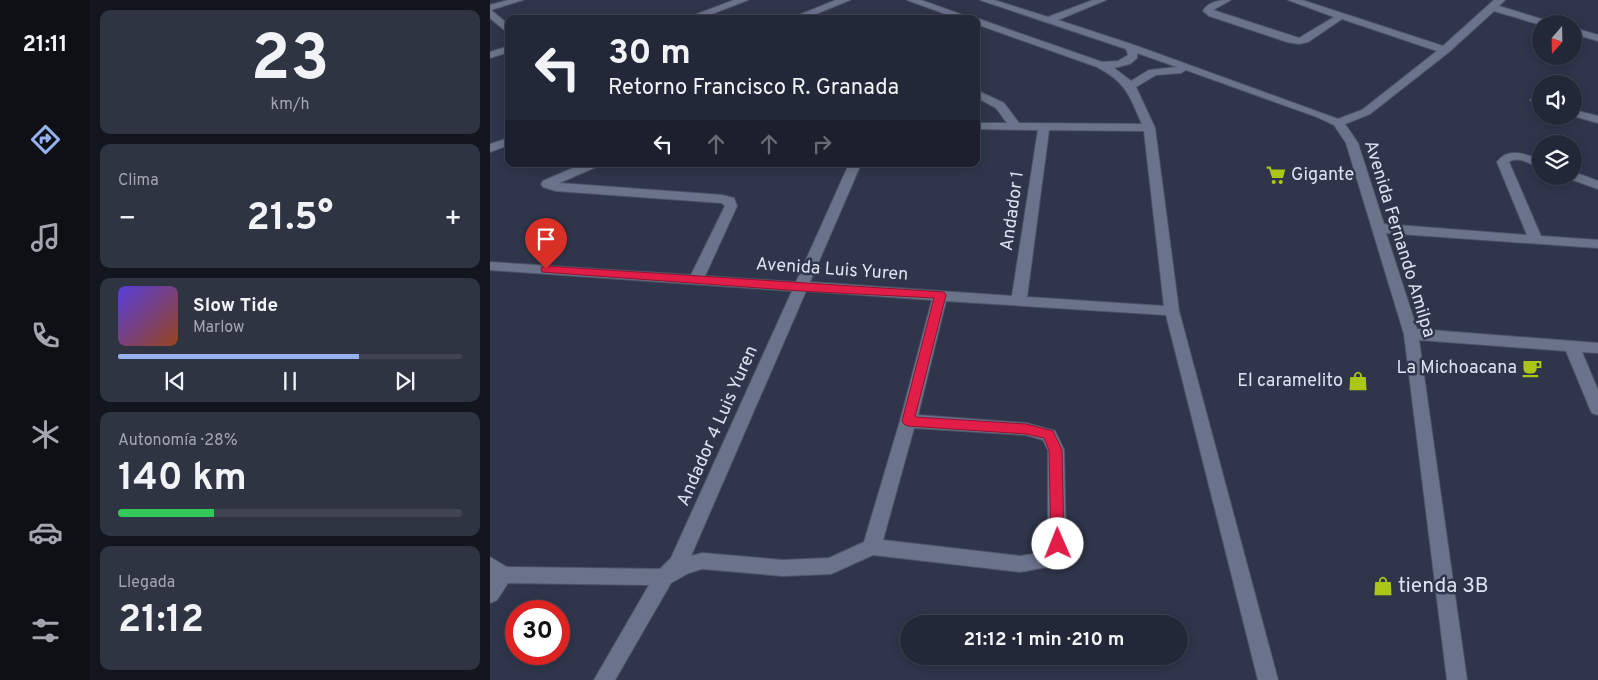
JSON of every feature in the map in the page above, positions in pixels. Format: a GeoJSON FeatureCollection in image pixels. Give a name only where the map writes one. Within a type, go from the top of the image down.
{"type":"FeatureCollection","features":[{"type":"Feature","properties":{"kind":"street"},"geometry":{"type":"LineString","coordinates":[[505,27],[491,13],[518,0]]}},
{"type":"Feature","properties":{"kind":"street"},"geometry":{"type":"LineString","coordinates":[[700,15],[743,0]]}},
{"type":"Feature","properties":{"kind":"street"},"geometry":{"type":"LineString","coordinates":[[805,15],[845,0]]}},
{"type":"Feature","properties":{"kind":"street"},"geometry":{"type":"LineString","coordinates":[[912,0],[957,15]]}},
{"type":"Feature","properties":{"kind":"street"},"geometry":{"type":"LineString","coordinates":[[985,0],[1130,47],[1321,115],[1338,123],[1366,112],[1446,50],[1500,0]]}},
{"type":"Feature","properties":{"kind":"street"},"geometry":{"type":"LineString","coordinates":[[1048,21],[1101,0]]}},
{"type":"Feature","properties":{"kind":"street"},"geometry":{"type":"LineString","coordinates":[[1226,0],[1209,8],[1208,11],[1290,40],[1304,40],[1341,16]]}},
{"type":"Feature","properties":{"kind":"street"},"geometry":{"type":"LineString","coordinates":[[1293,0],[1446,50]]}},
{"type":"Feature","properties":{"kind":"street"},"geometry":{"type":"LineString","coordinates":[[1491,7],[1532,19]]}},
{"type":"Feature","properties":{"kind":"street"},"geometry":{"type":"LineString","coordinates":[[980,23],[1101,65],[1116,73],[1130,86],[1149,128],[1172,311],[1268,680]]}},
{"type":"Feature","properties":{"kind":"street"},"geometry":{"type":"LineString","coordinates":[[1582,33],[1598,38]]}},
{"type":"Feature","properties":{"kind":"street"},"geometry":{"type":"LineString","coordinates":[[1101,65],[1125,63],[1133,56],[1130,47]]}},
{"type":"Feature","properties":{"kind":"street"},"geometry":{"type":"LineString","coordinates":[[490,55],[505,50]]}},
{"type":"Feature","properties":{"kind":"street"},"geometry":{"type":"LineString","coordinates":[[1130,86],[1153,72],[1195,70]]}},
{"type":"Feature","properties":{"kind":"street"},"geometry":{"type":"LineString","coordinates":[[980,95],[998,103],[1010,114],[1015,127]]}},
{"type":"Feature","properties":{"kind":"street"},"geometry":{"type":"LineString","coordinates":[[1582,115],[1598,120]]}},
{"type":"Feature","properties":{"kind":"street","name":"Avenida Fernando Amilpa"},"geometry":{"type":"LineString","coordinates":[[1338,123],[1352,143],[1411,334],[1457,680]]}},
{"type":"Feature","properties":{"kind":"street"},"geometry":{"type":"LineString","coordinates":[[980,126],[1149,128]]}},
{"type":"Feature","properties":{"kind":"street","name":"Andador 1"},"geometry":{"type":"LineString","coordinates":[[1019,300],[1044,127]]}},
{"type":"Feature","properties":{"kind":"street"},"geometry":{"type":"LineString","coordinates":[[490,148],[505,142]]}},
{"type":"Feature","properties":{"kind":"street"},"geometry":{"type":"LineString","coordinates":[[1532,161],[1511,155],[1506,157],[1503,162],[1536,240]]}},
{"type":"Feature","properties":{"kind":"street"},"geometry":{"type":"LineString","coordinates":[[585,167],[547,184],[556,187],[730,201],[731,206],[696,279]]}},
{"type":"Feature","properties":{"kind":"street","name":"Andador 4 Luis Yuren"},"geometry":{"type":"LineString","coordinates":[[604,680],[664,577],[678,564],[854,167]]}},
{"type":"Feature","properties":{"kind":"street"},"geometry":{"type":"LineString","coordinates":[[1582,179],[1598,185]]}},
{"type":"Feature","properties":{"kind":"street"},"geometry":{"type":"LineString","coordinates":[[1378,228],[1598,244]]}},
{"type":"Feature","properties":{"kind":"street","name":"Avenida Luis Yuren"},"geometry":{"type":"LineString","coordinates":[[490,266],[1172,311]]}},
{"type":"Feature","properties":{"kind":"street"},"geometry":{"type":"LineString","coordinates":[[872,547],[908,421],[940,295]]}},
{"type":"Feature","properties":{"kind":"street"},"geometry":{"type":"LineString","coordinates":[[1411,334],[1598,348]]}},
{"type":"Feature","properties":{"kind":"street"},"geometry":{"type":"LineString","coordinates":[[1572,346],[1598,409]]}},
{"type":"Feature","properties":{"kind":"street"},"geometry":{"type":"LineString","coordinates":[[490,594],[496,570],[664,577],[684,566],[702,561],[783,568],[831,566],[872,547],[1020,564],[1046,560],[1058,544],[1056,450],[1049,435],[1026,429],[908,421]]}},
{"type":"Feature","properties":{"kind":"place","name":"Gigante"},"geometry":{"type":"Point","coordinates":[1276,175]}},
{"type":"Feature","properties":{"kind":"place","name":"La Michoacana"},"geometry":{"type":"Point","coordinates":[1532,368]}},
{"type":"Feature","properties":{"kind":"place","name":"El caramelito"},"geometry":{"type":"Point","coordinates":[1358,381]}},
{"type":"Feature","properties":{"kind":"place","name":"tienda 3B"},"geometry":{"type":"Point","coordinates":[1383,586]}},
{"type":"Feature","properties":{"kind":"route"},"geometry":{"type":"LineString","coordinates":[[546,269],[801,288],[940,295],[908,421],[1026,429],[1049,435],[1056,450],[1058,544]]}}]}
